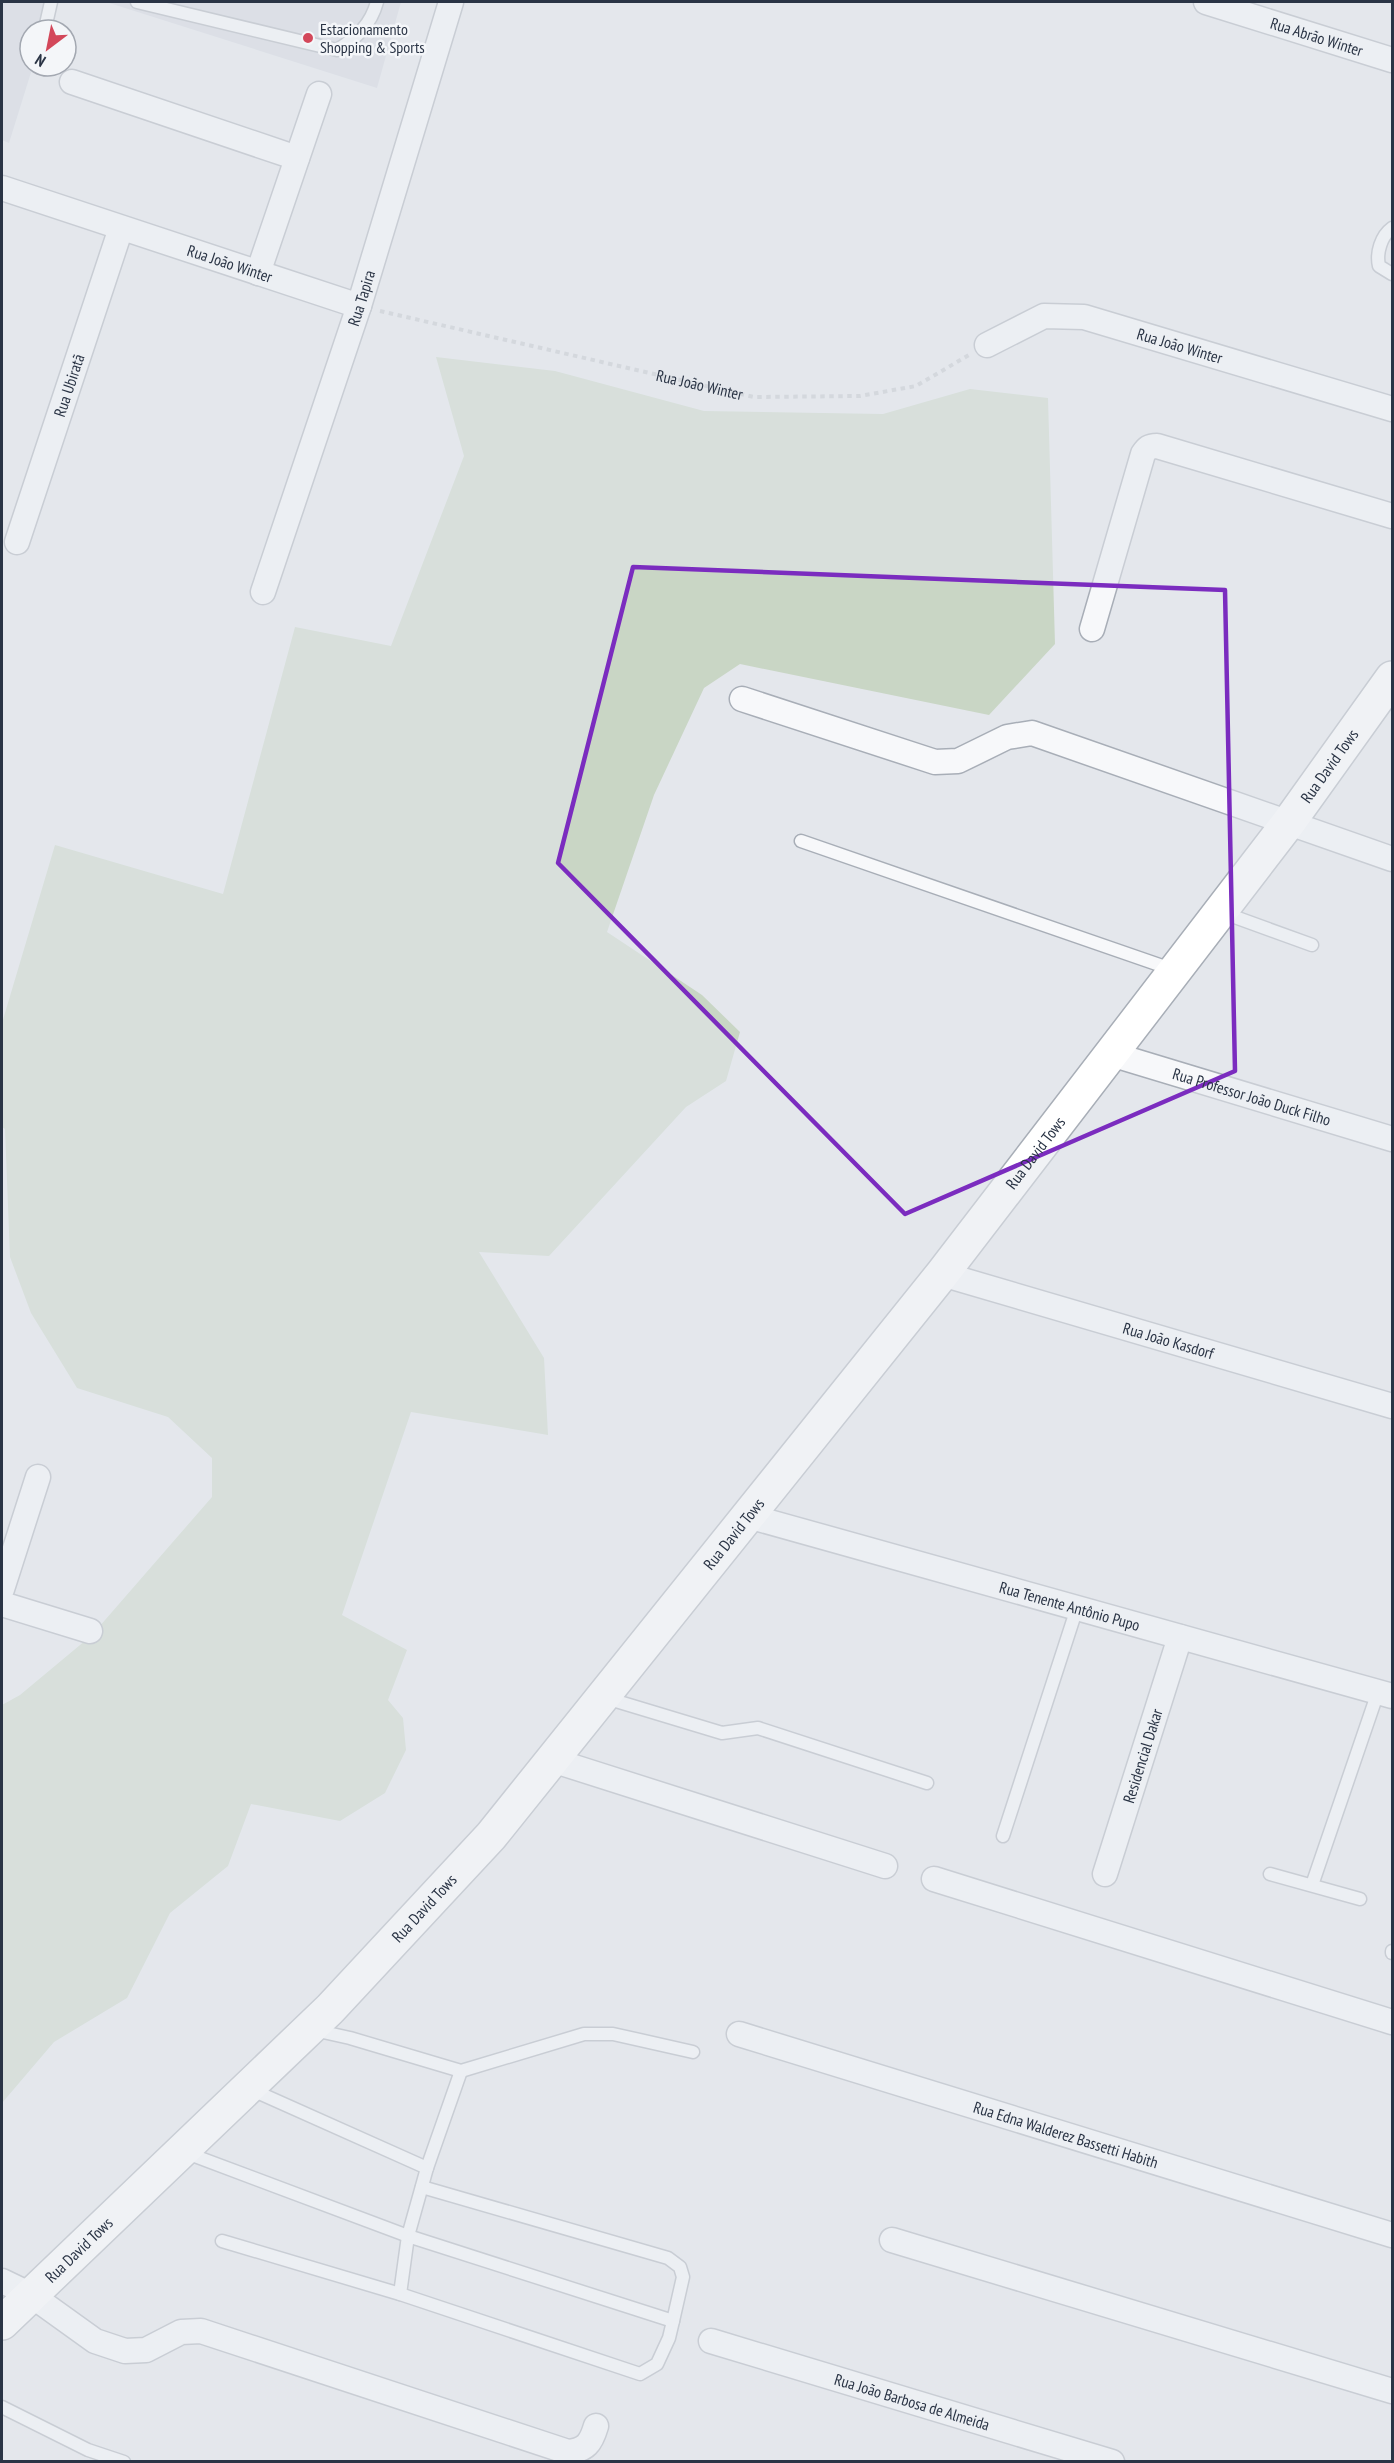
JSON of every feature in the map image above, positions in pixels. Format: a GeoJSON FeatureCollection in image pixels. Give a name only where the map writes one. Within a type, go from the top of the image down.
{"type":"FeatureCollection","features":[{"type":"Feature","properties":{"kind":"street","name":"Rua Tapira"},"geometry":{"type":"LineString","coordinates":[[263,592],[359,306],[451,2]]}},
{"type":"Feature","properties":{"kind":"street","name":"Rua Abrão Winter"},"geometry":{"type":"LineString","coordinates":[[1206,2],[1392,60]]}},
{"type":"Feature","properties":{"kind":"street"},"geometry":{"type":"LineString","coordinates":[[72,82],[297,158]]}},
{"type":"Feature","properties":{"kind":"street"},"geometry":{"type":"LineString","coordinates":[[258,273],[320,94]]}},
{"type":"Feature","properties":{"kind":"street","name":"Rua João Winter"},"geometry":{"type":"LineString","coordinates":[[2,189],[359,306]]}},
{"type":"Feature","properties":{"kind":"street","name":"Rua Ubiratã"},"geometry":{"type":"LineString","coordinates":[[17,542],[121,228]]}},
{"type":"Feature","properties":{"kind":"street","name":"Rua João Winter"},"geometry":{"type":"LineString","coordinates":[[987,345],[1044,316],[1084,317],[1392,409]]}},
{"type":"Feature","properties":{"kind":"street"},"geometry":{"type":"LineString","coordinates":[[1092,629],[1143,454],[1151,446],[1392,516]]}},
{"type":"Feature","properties":{"kind":"street","name":"Rua David Tows"},"geometry":{"type":"LineString","coordinates":[[2,2323],[310,2029],[490,1836],[942,1274],[1289,822],[1392,678]]}},
{"type":"Feature","properties":{"kind":"street"},"geometry":{"type":"LineString","coordinates":[[742,699],[934,762],[958,761],[1007,737],[1032,733],[1392,859]]}},
{"type":"Feature","properties":{"kind":"street","name":"Rua Professor João Duck Filho"},"geometry":{"type":"LineString","coordinates":[[1111,1054],[1392,1139]]}},
{"type":"Feature","properties":{"kind":"street","name":"Rua João Kasdorf"},"geometry":{"type":"LineString","coordinates":[[942,1274],[1392,1406]]}},
{"type":"Feature","properties":{"kind":"street"},"geometry":{"type":"LineString","coordinates":[[2,1589],[38,1477]]}},
{"type":"Feature","properties":{"kind":"street","name":"Rua Tenente Antônio Pupo"},"geometry":{"type":"LineString","coordinates":[[748,1516],[1385,1694]]}},
{"type":"Feature","properties":{"kind":"street"},"geometry":{"type":"LineString","coordinates":[[2,1604],[90,1631]]}},
{"type":"Feature","properties":{"kind":"street","name":"Residencial Dakar"},"geometry":{"type":"LineString","coordinates":[[1106,1874],[1180,1637]]}},
{"type":"Feature","properties":{"kind":"street"},"geometry":{"type":"LineString","coordinates":[[552,1760],[885,1866]]}},
{"type":"Feature","properties":{"kind":"street"},"geometry":{"type":"LineString","coordinates":[[934,1879],[1392,2022]]}},
{"type":"Feature","properties":{"kind":"street","name":"Rua Edna Walderez Bassetti Habith"},"geometry":{"type":"LineString","coordinates":[[739,2034],[1392,2235]]}},
{"type":"Feature","properties":{"kind":"street"},"geometry":{"type":"LineString","coordinates":[[892,2240],[1392,2391]]}},
{"type":"Feature","properties":{"kind":"street"},"geometry":{"type":"LineString","coordinates":[[2,2281],[31,2295],[95,2341],[125,2351],[146,2350],[181,2332],[201,2331],[568,2452],[581,2451],[591,2443],[596,2426]]}},
{"type":"Feature","properties":{"kind":"street","name":"Rua João Barbosa de Almeida"},"geometry":{"type":"LineString","coordinates":[[711,2341],[1112,2462]]}},
{"type":"Feature","properties":{"kind":"lane"},"geometry":{"type":"LineString","coordinates":[[47,18],[51,2]]}},
{"type":"Feature","properties":{"kind":"lane"},"geometry":{"type":"LineString","coordinates":[[142,2],[337,50],[357,38],[373,14],[377,2]]}},
{"type":"Feature","properties":{"kind":"lane"},"geometry":{"type":"LineString","coordinates":[[1392,228],[1385,234],[1377,257],[1379,266],[1392,274]]}},
{"type":"Feature","properties":{"kind":"lane"},"geometry":{"type":"LineString","coordinates":[[801,841],[1175,970]]}},
{"type":"Feature","properties":{"kind":"lane"},"geometry":{"type":"LineString","coordinates":[[1220,912],[1312,945]]}},
{"type":"Feature","properties":{"kind":"lane"},"geometry":{"type":"LineString","coordinates":[[1003,1836],[1077,1608]]}},
{"type":"Feature","properties":{"kind":"lane"},"geometry":{"type":"LineString","coordinates":[[1312,1885],[1385,1694]]}},
{"type":"Feature","properties":{"kind":"lane"},"geometry":{"type":"LineString","coordinates":[[603,1697],[722,1733],[758,1728],[927,1783]]}},
{"type":"Feature","properties":{"kind":"lane"},"geometry":{"type":"LineString","coordinates":[[1270,1874],[1360,1899]]}},
{"type":"Feature","properties":{"kind":"lane"},"geometry":{"type":"LineString","coordinates":[[310,2029],[350,2038],[461,2071],[584,2034],[613,2034],[693,2052]]}},
{"type":"Feature","properties":{"kind":"lane"},"geometry":{"type":"LineString","coordinates":[[400,2294],[408,2236],[427,2168],[461,2071]]}},
{"type":"Feature","properties":{"kind":"lane"},"geometry":{"type":"LineString","coordinates":[[248,2088],[427,2168]]}},
{"type":"Feature","properties":{"kind":"lane"},"geometry":{"type":"LineString","coordinates":[[181,2151],[210,2164],[408,2236],[673,2321]]}},
{"type":"Feature","properties":{"kind":"lane"},"geometry":{"type":"LineString","coordinates":[[222,2241],[400,2294],[640,2374],[657,2364],[669,2338],[683,2277],[680,2267],[668,2258],[422,2187]]}},
{"type":"Feature","properties":{"kind":"lane"},"geometry":{"type":"LineString","coordinates":[[2,2408],[88,2450],[124,2462]]}},
{"type":"Feature","properties":{"kind":"path","name":"Rua João Winter"},"geometry":{"type":"LineString","coordinates":[[359,306],[754,397],[860,396],[916,386],[987,345]]}},
{"type":"Feature","properties":{"kind":"highlighted area"},"geometry":{"type":"Polygon","coordinates":[[[633,567],[1225,590],[1235,1071],[905,1214],[558,863],[633,567]]]}},
{"type":"Feature","properties":{"kind":"shaded area"},"geometry":{"type":"Polygon","coordinates":[[[2,2],[54,2],[49,18],[18,18],[18,78],[29,78],[9,143],[2,140],[2,2]]]}},
{"type":"Feature","properties":{"kind":"shaded area","name":"Estacionamento Shopping & Sports"},"geometry":{"type":"Polygon","coordinates":[[[106,2],[401,2],[377,88],[106,2]]]}},
{"type":"Feature","properties":{"kind":"green space"},"geometry":{"type":"Polygon","coordinates":[[[436,357],[555,371],[704,411],[883,414],[970,389],[1048,398],[1055,644],[989,715],[740,664],[704,688],[654,795],[607,932],[702,995],[740,1032],[726,1081],[686,1107],[549,1256],[479,1252],[544,1358],[548,1435],[411,1412],[342,1615],[407,1650],[388,1700],[403,1718],[406,1750],[385,1793],[340,1821],[251,1804],[228,1866],[170,1913],[127,1998],[54,2042],[2,2103],[2,1705],[20,1695],[92,1635],[212,1497],[212,1458],[168,1417],[77,1388],[31,1313],[10,1257],[5,1129],[2,1127],[2,1023],[55,845],[223,894],[295,627],[391,646],[464,456],[436,357]]]}},
{"type":"Feature","properties":{"kind":"place","name":"Estacionamento Shopping & Sports"},"geometry":{"type":"Point","coordinates":[308,38]}}]}
